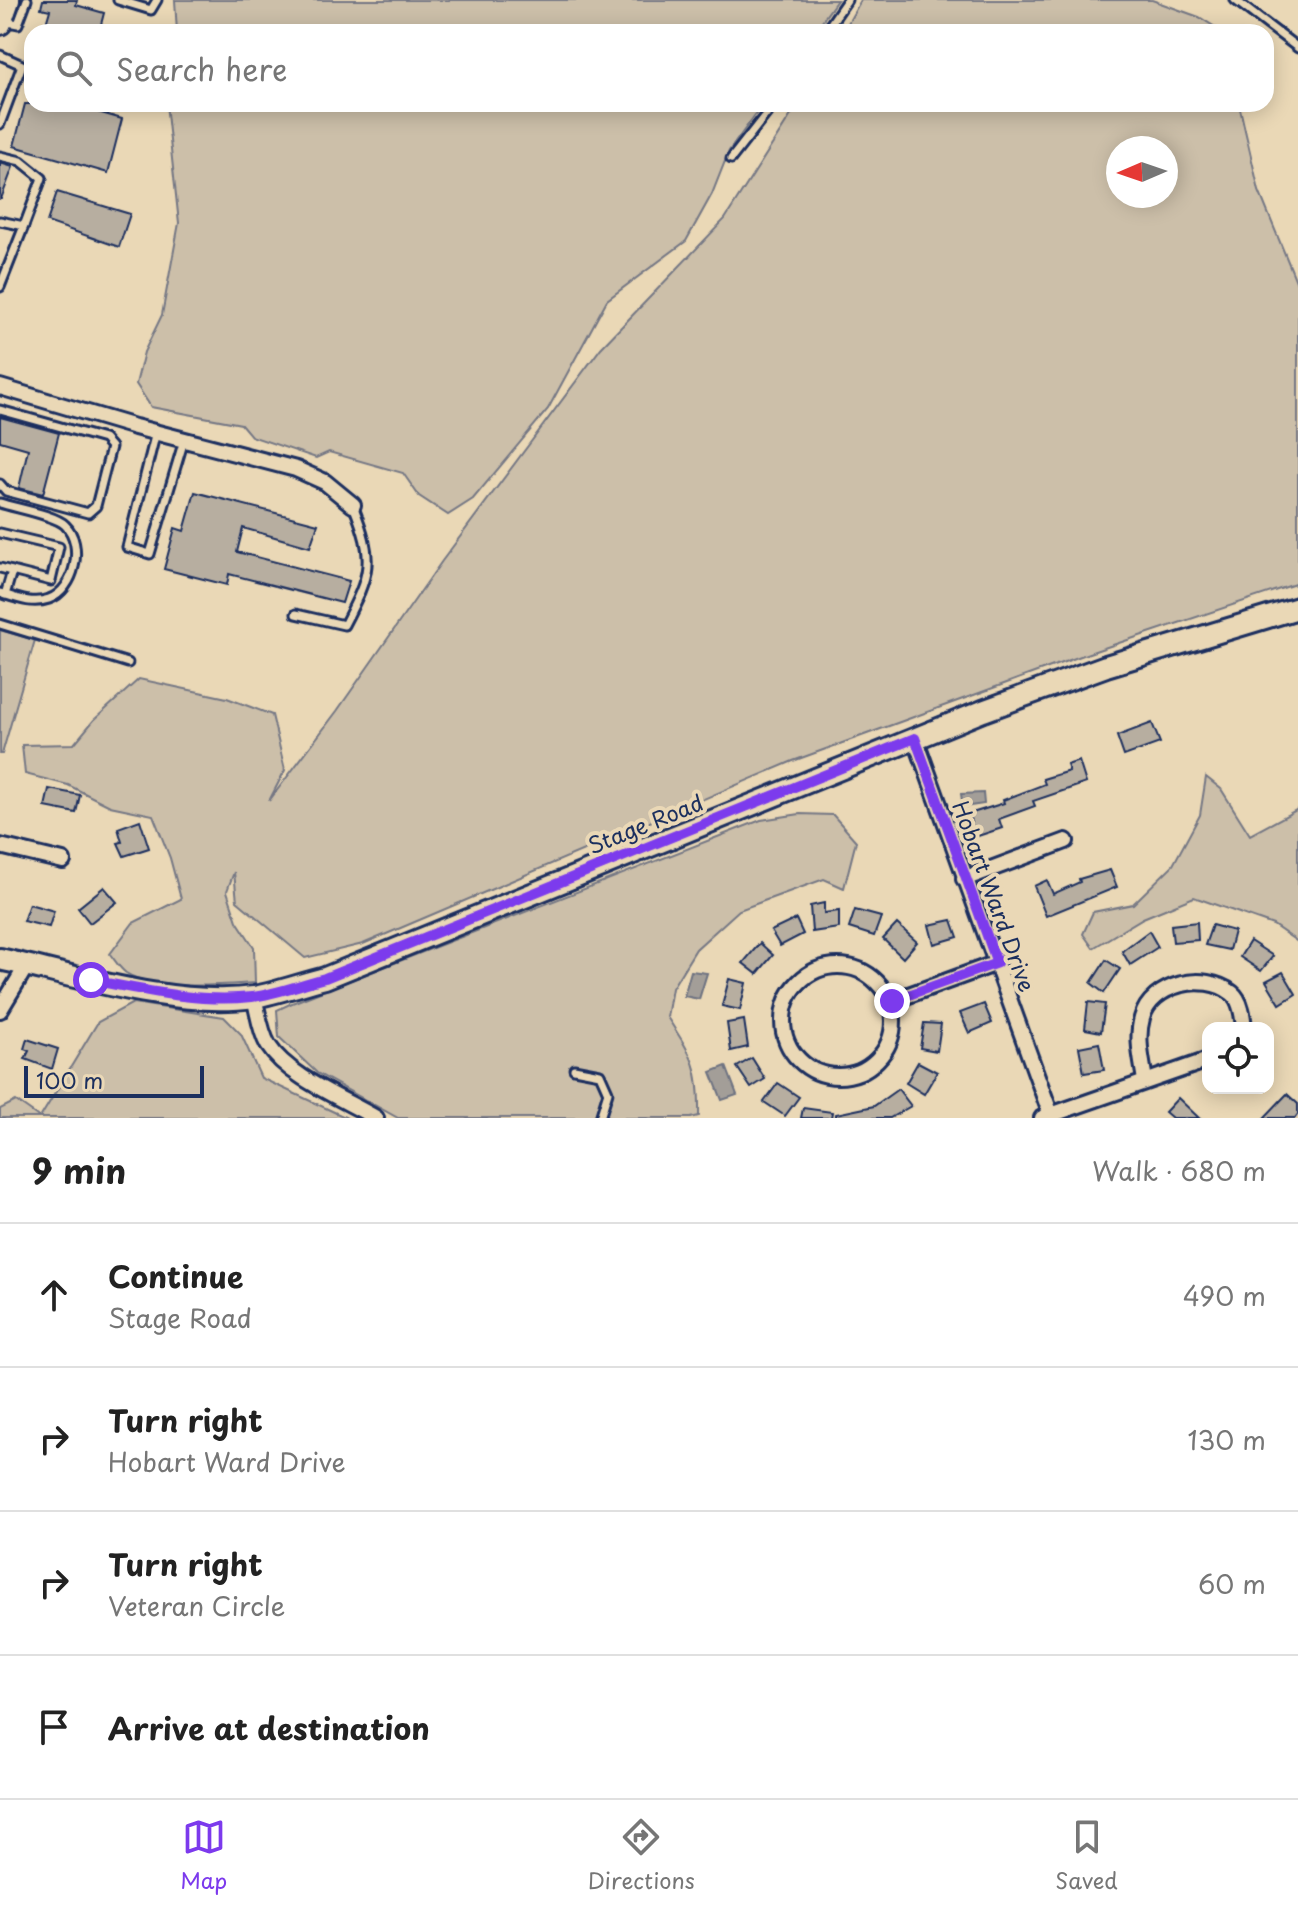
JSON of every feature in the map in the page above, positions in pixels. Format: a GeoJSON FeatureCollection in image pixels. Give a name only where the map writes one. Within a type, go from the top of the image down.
{"type":"FeatureCollection","features":[{"type":"Feature","properties":{"kind":"street"},"geometry":{"type":"LineString","coordinates":[[0,387],[312,475],[353,505]]}},
{"type":"Feature","properties":{"kind":"street","name":"Stage Road"},"geometry":{"type":"LineString","coordinates":[[0,959],[154,992],[201,997],[254,997],[325,978],[915,738],[1106,666],[1297,610]]}},
{"type":"Feature","properties":{"kind":"street","name":"Hobart Ward Drive"},"geometry":{"type":"LineString","coordinates":[[915,738],[997,963],[1047,1116]]}},
{"type":"Feature","properties":{"kind":"street"},"geometry":{"type":"LineString","coordinates":[[964,879],[1066,841]]}},
{"type":"Feature","properties":{"kind":"street"},"geometry":{"type":"LineString","coordinates":[[0,846],[63,861]]}},
{"type":"Feature","properties":{"kind":"street"},"geometry":{"type":"LineString","coordinates":[[892,1001],[997,963]]}},
{"type":"Feature","properties":{"kind":"street"},"geometry":{"type":"LineString","coordinates":[[0,1010],[27,965]]}},
{"type":"Feature","properties":{"kind":"street"},"geometry":{"type":"LineString","coordinates":[[856,968],[869,974],[892,1001],[892,1022],[885,1049],[871,1066],[860,1071],[837,1075],[812,1071],[797,1059],[785,1035],[783,1016],[786,1001],[796,985],[818,970],[856,968]]}},
{"type":"Feature","properties":{"kind":"street"},"geometry":{"type":"LineString","coordinates":[[1145,1081],[1139,1033],[1145,1010],[1159,992],[1185,984],[1216,985],[1233,994],[1243,1022]]}},
{"type":"Feature","properties":{"kind":"street"},"geometry":{"type":"LineString","coordinates":[[254,997],[267,1043],[277,1056],[292,1070],[376,1118]]}},
{"type":"Feature","properties":{"kind":"street"},"geometry":{"type":"LineString","coordinates":[[1047,1116],[1202,1062]]}},
{"type":"Feature","properties":{"kind":"lane"},"geometry":{"type":"LineString","coordinates":[[3,12],[18,24],[27,0]]}},
{"type":"Feature","properties":{"kind":"lane"},"geometry":{"type":"LineString","coordinates":[[118,0],[151,10],[157,0]]}},
{"type":"Feature","properties":{"kind":"lane"},"geometry":{"type":"LineString","coordinates":[[830,24],[847,0]]}},
{"type":"Feature","properties":{"kind":"lane"},"geometry":{"type":"LineString","coordinates":[[1235,0],[1266,24]]}},
{"type":"Feature","properties":{"kind":"lane"},"geometry":{"type":"LineString","coordinates":[[1274,30],[1298,48]]}},
{"type":"Feature","properties":{"kind":"lane"},"geometry":{"type":"LineString","coordinates":[[0,55],[22,65],[0,124]]}},
{"type":"Feature","properties":{"kind":"lane"},"geometry":{"type":"LineString","coordinates":[[731,159],[768,112]]}},
{"type":"Feature","properties":{"kind":"lane"},"geometry":{"type":"LineString","coordinates":[[0,156],[21,161],[42,178],[0,287]]}},
{"type":"Feature","properties":{"kind":"lane"},"geometry":{"type":"LineString","coordinates":[[0,221],[24,226]]}},
{"type":"Feature","properties":{"kind":"lane"},"geometry":{"type":"LineString","coordinates":[[0,410],[104,439],[111,447],[96,506],[88,513],[6,491],[0,484]]}},
{"type":"Feature","properties":{"kind":"lane"},"geometry":{"type":"LineString","coordinates":[[156,432],[127,547],[150,554],[184,440]]}},
{"type":"Feature","properties":{"kind":"lane"},"geometry":{"type":"LineString","coordinates":[[0,503],[63,522],[70,531],[75,548],[73,574],[63,591],[49,599],[31,602],[3,594],[12,571]]}},
{"type":"Feature","properties":{"kind":"lane"},"geometry":{"type":"LineString","coordinates":[[296,614],[344,625],[366,582],[367,540],[353,505]]}},
{"type":"Feature","properties":{"kind":"lane"},"geometry":{"type":"LineString","coordinates":[[0,533],[59,547],[51,581],[0,568]]}},
{"type":"Feature","properties":{"kind":"lane"},"geometry":{"type":"LineString","coordinates":[[0,624],[128,663]]}},
{"type":"Feature","properties":{"kind":"lane"},"geometry":{"type":"LineString","coordinates":[[574,1069],[600,1074],[608,1092],[600,1118]]}},
{"type":"Feature","properties":{"kind":"shaded area"},"geometry":{"type":"Polygon","coordinates":[[[175,0],[837,0],[820,24],[176,24],[175,0]]]}},
{"type":"Feature","properties":{"kind":"shaded area"},"geometry":{"type":"Polygon","coordinates":[[[861,0],[1152,0],[1210,24],[848,24],[861,0]]]}},
{"type":"Feature","properties":{"kind":"shaded area"},"geometry":{"type":"Polygon","coordinates":[[[167,112],[757,112],[729,151],[712,194],[686,241],[607,300],[548,409],[473,499],[448,515],[419,496],[403,473],[329,452],[316,458],[251,436],[241,424],[151,407],[136,384],[144,352],[162,315],[179,223],[167,112]]]}},
{"type":"Feature","properties":{"kind":"shaded area"},"geometry":{"type":"Polygon","coordinates":[[[793,112],[1241,112],[1259,191],[1298,286],[1298,583],[1089,653],[793,761],[363,944],[305,958],[237,901],[234,872],[227,891],[237,921],[254,947],[255,983],[171,985],[139,979],[124,971],[110,954],[133,923],[181,899],[170,858],[153,815],[110,806],[68,785],[25,774],[22,745],[74,744],[94,720],[139,679],[227,698],[272,715],[285,770],[269,801],[337,711],[442,561],[601,348],[725,219],[793,112]]]}},
{"type":"Feature","properties":{"kind":"shaded area"},"geometry":{"type":"Polygon","coordinates":[[[0,630],[35,640],[2,754],[0,754],[0,630]]]}},
{"type":"Feature","properties":{"kind":"shaded area"},"geometry":{"type":"Polygon","coordinates":[[[1206,777],[1221,789],[1250,835],[1298,809],[1298,942],[1273,925],[1194,897],[1143,918],[1093,948],[1083,934],[1093,912],[1133,904],[1173,865],[1200,815],[1206,777]]]}},
{"type":"Feature","properties":{"kind":"shaded area"},"geometry":{"type":"Polygon","coordinates":[[[983,793],[984,804],[963,807],[961,794],[983,793]]]}},
{"type":"Feature","properties":{"kind":"shaded area"},"geometry":{"type":"Polygon","coordinates":[[[800,814],[833,815],[856,841],[844,888],[824,879],[739,910],[696,949],[672,988],[667,1017],[693,1063],[698,1085],[699,1116],[398,1118],[317,1073],[279,1037],[277,1010],[292,1003],[761,820],[800,814]]]}},
{"type":"Feature","properties":{"kind":"shaded area"},"geometry":{"type":"Polygon","coordinates":[[[691,971],[707,973],[699,999],[684,996],[691,971]]]}},
{"type":"Feature","properties":{"kind":"shaded area"},"geometry":{"type":"Polygon","coordinates":[[[133,1003],[224,1017],[241,1034],[261,1078],[347,1118],[40,1118],[98,1022],[133,1003]]]}},
{"type":"Feature","properties":{"kind":"shaded area"},"geometry":{"type":"Polygon","coordinates":[[[726,1066],[737,1095],[722,1100],[711,1072],[726,1066]]]}},
{"type":"Feature","properties":{"kind":"shaded area"},"geometry":{"type":"Polygon","coordinates":[[[16,1101],[40,1118],[0,1118],[0,1109],[16,1101]]]}},
{"type":"Feature","properties":{"kind":"building"},"geometry":{"type":"Polygon","coordinates":[[[43,0],[77,0],[76,5],[104,13],[101,24],[46,24],[50,10],[41,8],[43,0]]]}},
{"type":"Feature","properties":{"kind":"building"},"geometry":{"type":"Polygon","coordinates":[[[24,108],[24,112],[98,112],[122,119],[108,173],[14,146],[24,108]]]}},
{"type":"Feature","properties":{"kind":"building"},"geometry":{"type":"Polygon","coordinates":[[[0,163],[13,167],[1,199],[0,199],[0,163]]]}},
{"type":"Feature","properties":{"kind":"building"},"geometry":{"type":"Polygon","coordinates":[[[57,192],[130,214],[119,247],[47,222],[57,192]]]}},
{"type":"Feature","properties":{"kind":"building"},"geometry":{"type":"Polygon","coordinates":[[[0,417],[59,433],[43,494],[19,488],[28,449],[0,441],[0,417]]]}},
{"type":"Feature","properties":{"kind":"building"},"geometry":{"type":"Polygon","coordinates":[[[195,492],[318,524],[310,547],[243,528],[237,552],[349,581],[342,603],[229,574],[227,585],[164,569],[175,528],[184,531],[195,492]]]}},
{"type":"Feature","properties":{"kind":"building"},"geometry":{"type":"Polygon","coordinates":[[[1152,723],[1160,743],[1124,756],[1117,736],[1152,723]]]}},
{"type":"Feature","properties":{"kind":"building"},"geometry":{"type":"Polygon","coordinates":[[[1079,761],[1086,783],[1033,801],[1035,806],[999,819],[1002,828],[975,837],[969,814],[1004,803],[1003,800],[1045,784],[1043,779],[1069,771],[1067,765],[1079,761]]]}},
{"type":"Feature","properties":{"kind":"building"},"geometry":{"type":"Polygon","coordinates":[[[49,789],[80,795],[76,813],[45,807],[49,789]]]}},
{"type":"Feature","properties":{"kind":"building"},"geometry":{"type":"Polygon","coordinates":[[[140,820],[149,848],[124,856],[118,843],[122,842],[118,828],[140,820]]]}},
{"type":"Feature","properties":{"kind":"building"},"geometry":{"type":"Polygon","coordinates":[[[1110,870],[1117,887],[1046,916],[1034,886],[1047,880],[1053,894],[1080,882],[1079,879],[1110,870]]]}},
{"type":"Feature","properties":{"kind":"building"},"geometry":{"type":"Polygon","coordinates":[[[104,887],[117,902],[90,923],[78,908],[104,887]]]}},
{"type":"Feature","properties":{"kind":"building"},"geometry":{"type":"Polygon","coordinates":[[[824,903],[824,913],[839,911],[839,928],[812,932],[810,906],[824,903]]]}},
{"type":"Feature","properties":{"kind":"building"},"geometry":{"type":"Polygon","coordinates":[[[29,904],[54,911],[49,927],[23,921],[29,904]]]}},
{"type":"Feature","properties":{"kind":"building"},"geometry":{"type":"Polygon","coordinates":[[[855,910],[881,917],[874,936],[849,928],[855,910]]]}},
{"type":"Feature","properties":{"kind":"building"},"geometry":{"type":"Polygon","coordinates":[[[796,919],[803,934],[780,946],[771,931],[796,919]]]}},
{"type":"Feature","properties":{"kind":"building"},"geometry":{"type":"Polygon","coordinates":[[[952,920],[958,937],[934,944],[929,925],[952,920]]]}},
{"type":"Feature","properties":{"kind":"building"},"geometry":{"type":"Polygon","coordinates":[[[1197,922],[1198,940],[1173,942],[1171,925],[1197,922]]]}},
{"type":"Feature","properties":{"kind":"building"},"geometry":{"type":"Polygon","coordinates":[[[897,924],[917,942],[903,958],[883,939],[897,924]]]}},
{"type":"Feature","properties":{"kind":"building"},"geometry":{"type":"Polygon","coordinates":[[[1212,925],[1234,931],[1229,950],[1205,945],[1212,925]]]}},
{"type":"Feature","properties":{"kind":"building"},"geometry":{"type":"Polygon","coordinates":[[[1149,931],[1158,947],[1130,965],[1122,951],[1149,931]]]}},
{"type":"Feature","properties":{"kind":"building"},"geometry":{"type":"Polygon","coordinates":[[[1250,941],[1273,956],[1261,971],[1240,957],[1250,941]]]}},
{"type":"Feature","properties":{"kind":"building"},"geometry":{"type":"Polygon","coordinates":[[[760,943],[773,955],[757,974],[743,963],[760,943]]]}},
{"type":"Feature","properties":{"kind":"building"},"geometry":{"type":"Polygon","coordinates":[[[1106,960],[1120,969],[1104,993],[1091,983],[1106,960]]]}},
{"type":"Feature","properties":{"kind":"building"},"geometry":{"type":"Polygon","coordinates":[[[1283,972],[1296,994],[1280,1004],[1266,981],[1283,972]]]}},
{"type":"Feature","properties":{"kind":"building"},"geometry":{"type":"Polygon","coordinates":[[[729,979],[746,983],[740,1010],[722,1006],[729,979]]]}},
{"type":"Feature","properties":{"kind":"building"},"geometry":{"type":"Polygon","coordinates":[[[1088,1002],[1105,1004],[1101,1032],[1085,1029],[1088,1002]]]}},
{"type":"Feature","properties":{"kind":"building"},"geometry":{"type":"Polygon","coordinates":[[[984,1004],[992,1023],[969,1033],[960,1013],[984,1004]]]}},
{"type":"Feature","properties":{"kind":"building"},"geometry":{"type":"Polygon","coordinates":[[[744,1020],[748,1047],[731,1051],[727,1023],[744,1020]]]}},
{"type":"Feature","properties":{"kind":"building"},"geometry":{"type":"Polygon","coordinates":[[[924,1023],[941,1024],[937,1051],[920,1048],[924,1023]]]}},
{"type":"Feature","properties":{"kind":"building"},"geometry":{"type":"Polygon","coordinates":[[[27,1039],[58,1049],[52,1069],[25,1059],[29,1051],[24,1049],[27,1039]]]}},
{"type":"Feature","properties":{"kind":"building"},"geometry":{"type":"Polygon","coordinates":[[[1099,1043],[1104,1070],[1084,1073],[1079,1047],[1099,1043]]]}},
{"type":"Feature","properties":{"kind":"building"},"geometry":{"type":"Polygon","coordinates":[[[752,1058],[765,1079],[751,1088],[737,1067],[752,1058]]]}},
{"type":"Feature","properties":{"kind":"building"},"geometry":{"type":"Polygon","coordinates":[[[918,1062],[937,1072],[924,1094],[906,1083],[918,1062]]]}},
{"type":"Feature","properties":{"kind":"building"},"geometry":{"type":"Polygon","coordinates":[[[778,1083],[799,1097],[785,1116],[764,1102],[778,1083]]]}},
{"type":"Feature","properties":{"kind":"building"},"geometry":{"type":"Polygon","coordinates":[[[898,1089],[911,1106],[890,1118],[836,1118],[836,1114],[874,1106],[898,1089]]]}},
{"type":"Feature","properties":{"kind":"building"},"geometry":{"type":"Polygon","coordinates":[[[1287,1094],[1298,1104],[1295,1118],[1264,1118],[1287,1094]]]}},
{"type":"Feature","properties":{"kind":"building"},"geometry":{"type":"Polygon","coordinates":[[[1178,1098],[1199,1118],[1172,1118],[1165,1112],[1178,1098]]]}},
{"type":"Feature","properties":{"kind":"building"},"geometry":{"type":"Polygon","coordinates":[[[803,1108],[832,1112],[831,1118],[801,1118],[803,1108]]]}},
{"type":"Feature","properties":{"kind":"route"},"geometry":{"type":"LineString","coordinates":[[91,980],[154,992],[226,998],[254,997],[325,978],[915,738],[997,963],[892,1001]]}}]}
